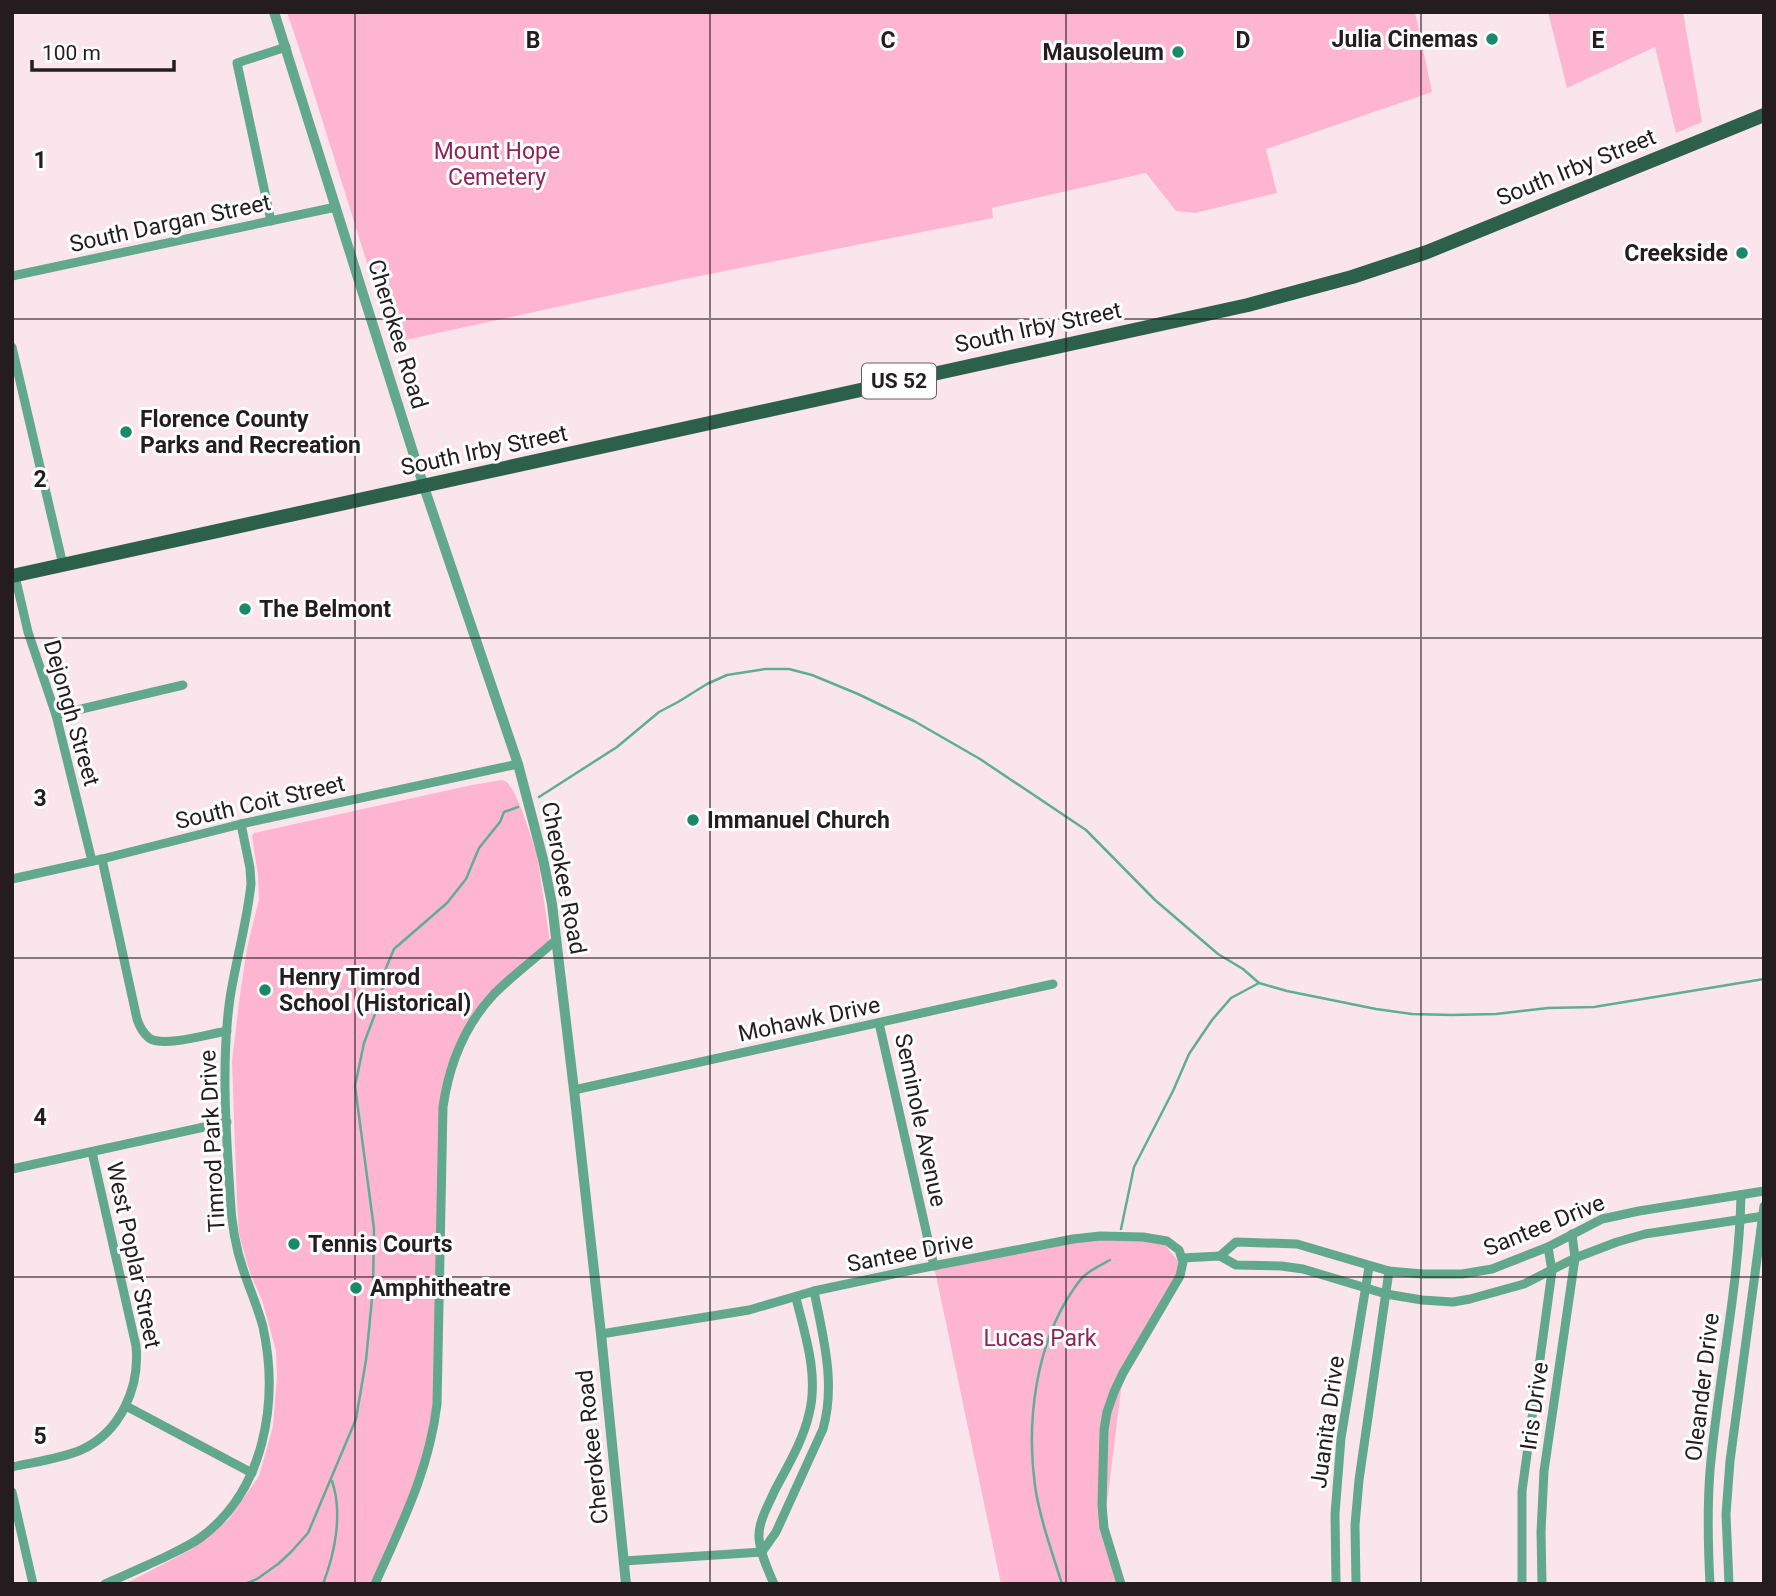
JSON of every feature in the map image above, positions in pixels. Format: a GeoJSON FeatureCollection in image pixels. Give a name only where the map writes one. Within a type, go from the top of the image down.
{"type":"FeatureCollection","features":[{"type":"Feature","properties":{"kind":"main road","name":"South Irby Street"},"geometry":{"type":"LineString","coordinates":[[14,576],[1248,305],[1352,277],[1439,247],[1764,115]]}},
{"type":"Feature","properties":{"kind":"street","name":"Cherokee Road"},"geometry":{"type":"LineString","coordinates":[[274,12],[424,487],[518,764],[543,859],[552,904],[574,1090],[626,1584]]}},
{"type":"Feature","properties":{"kind":"street"},"geometry":{"type":"LineString","coordinates":[[271,221],[237,63],[286,47]]}},
{"type":"Feature","properties":{"kind":"street","name":"South Dargan Street"},"geometry":{"type":"LineString","coordinates":[[12,276],[336,207]]}},
{"type":"Feature","properties":{"kind":"street"},"geometry":{"type":"LineString","coordinates":[[12,347],[63,565]]}},
{"type":"Feature","properties":{"kind":"street","name":"Dejongh Street"},"geometry":{"type":"LineString","coordinates":[[14,576],[28,632],[55,715],[92,861]]}},
{"type":"Feature","properties":{"kind":"street"},"geometry":{"type":"LineString","coordinates":[[55,715],[183,685]]}},
{"type":"Feature","properties":{"kind":"street","name":"South Coit Street"},"geometry":{"type":"LineString","coordinates":[[12,879],[241,824],[518,764]]}},
{"type":"Feature","properties":{"kind":"street","name":"Timrod Park Drive"},"geometry":{"type":"LineString","coordinates":[[105,1584],[201,1538],[223,1517],[248,1482],[261,1447],[268,1388],[267,1351],[257,1307],[235,1242],[231,1210],[225,1067],[230,999],[251,884],[249,858],[241,824]]}},
{"type":"Feature","properties":{"kind":"street"},"geometry":{"type":"LineString","coordinates":[[102,859],[137,1019],[145,1034],[153,1040],[163,1042],[227,1031]]}},
{"type":"Feature","properties":{"kind":"street"},"geometry":{"type":"LineString","coordinates":[[375,1584],[422,1475],[435,1421],[438,1392],[443,1107],[454,1056],[471,1025],[495,993],[556,940]]}},
{"type":"Feature","properties":{"kind":"street","name":"Mohawk Drive"},"geometry":{"type":"LineString","coordinates":[[574,1090],[1054,984]]}},
{"type":"Feature","properties":{"kind":"street","name":"Seminole Avenue"},"geometry":{"type":"LineString","coordinates":[[879,1023],[934,1266]]}},
{"type":"Feature","properties":{"kind":"street"},"geometry":{"type":"LineString","coordinates":[[12,1169],[227,1122]]}},
{"type":"Feature","properties":{"kind":"street","name":"West Poplar Street"},"geometry":{"type":"LineString","coordinates":[[92,1152],[136,1346],[137,1366],[126,1406]]}},
{"type":"Feature","properties":{"kind":"street","name":"Santee Drive"},"geometry":{"type":"LineString","coordinates":[[1220,1256],[1236,1242],[1297,1244],[1389,1271],[1462,1274],[1492,1269],[1548,1247],[1602,1220],[1639,1211],[1764,1191]]}},
{"type":"Feature","properties":{"kind":"street","name":"Oleander Drive"},"geometry":{"type":"LineString","coordinates":[[1710,1584],[1710,1470],[1741,1220],[1741,1195]]}},
{"type":"Feature","properties":{"kind":"street","name":"Oleander Drive"},"geometry":{"type":"LineString","coordinates":[[1729,1584],[1726,1514],[1730,1461],[1764,1206]]}},
{"type":"Feature","properties":{"kind":"street","name":"Santee Drive"},"geometry":{"type":"LineString","coordinates":[[601,1334],[749,1310],[814,1292],[934,1266],[1100,1236],[1160,1239],[1177,1247],[1182,1258],[1220,1256],[1236,1265],[1303,1269],[1386,1294],[1422,1300],[1453,1301],[1524,1284],[1575,1258],[1645,1234],[1763,1216]]}},
{"type":"Feature","properties":{"kind":"street","name":"Iris Drive"},"geometry":{"type":"LineString","coordinates":[[1542,1584],[1544,1471],[1575,1258],[1572,1234]]}},
{"type":"Feature","properties":{"kind":"street","name":"Iris Drive"},"geometry":{"type":"LineString","coordinates":[[1522,1584],[1522,1491],[1552,1271],[1548,1247]]}},
{"type":"Feature","properties":{"kind":"street"},"geometry":{"type":"LineString","coordinates":[[1121,1584],[1104,1528],[1102,1505],[1103,1444],[1107,1412],[1123,1373],[1180,1276],[1182,1258]]}},
{"type":"Feature","properties":{"kind":"street","name":"Juanita Drive"},"geometry":{"type":"LineString","coordinates":[[1336,1584],[1335,1514],[1341,1438],[1369,1267]]}},
{"type":"Feature","properties":{"kind":"street","name":"Juanita Drive"},"geometry":{"type":"LineString","coordinates":[[1356,1584],[1354,1525],[1389,1271]]}},
{"type":"Feature","properties":{"kind":"street"},"geometry":{"type":"LineString","coordinates":[[762,1552],[776,1532],[827,1416],[828,1370],[814,1292]]}},
{"type":"Feature","properties":{"kind":"street"},"geometry":{"type":"LineString","coordinates":[[774,1584],[759,1538],[764,1514],[809,1415],[812,1396],[811,1361],[796,1298]]}},
{"type":"Feature","properties":{"kind":"street"},"geometry":{"type":"LineString","coordinates":[[12,1467],[62,1457],[85,1448],[107,1431],[126,1406],[252,1473]]}},
{"type":"Feature","properties":{"kind":"street"},"geometry":{"type":"LineString","coordinates":[[12,1492],[33,1584]]}},
{"type":"Feature","properties":{"kind":"street"},"geometry":{"type":"LineString","coordinates":[[624,1561],[762,1552]]}},
{"type":"Feature","properties":{"kind":"green space","name":"Mount Hope Cemetery"},"geometry":{"type":"Polygon","coordinates":[[[287,12],[1415,12],[1432,92],[1266,149],[1277,193],[1195,213],[1176,211],[1146,173],[992,208],[993,218],[680,280],[392,343],[287,12]]]}},
{"type":"Feature","properties":{"kind":"green space"},"geometry":{"type":"Polygon","coordinates":[[[1548,12],[1683,12],[1702,122],[1676,133],[1655,47],[1567,88],[1548,12]]]}},
{"type":"Feature","properties":{"kind":"green space"},"geometry":{"type":"Polygon","coordinates":[[[502,780],[507,782],[514,792],[537,854],[550,942],[477,1009],[444,1085],[436,1391],[430,1434],[414,1489],[372,1584],[125,1584],[192,1549],[229,1519],[259,1476],[273,1426],[276,1351],[239,1234],[232,1061],[247,948],[259,900],[252,836],[254,833],[502,780]]]}},
{"type":"Feature","properties":{"kind":"green space","name":"Lucas Park"},"geometry":{"type":"Polygon","coordinates":[[[1073,1239],[1160,1239],[1183,1267],[1123,1373],[1104,1528],[1116,1584],[1001,1584],[934,1266],[1073,1239]]]}},
{"type":"Feature","properties":{"kind":"waterway"},"geometry":{"type":"LineString","coordinates":[[539,797],[617,747],[659,712],[707,684],[727,675],[765,669],[789,669],[812,675],[858,694],[914,721],[980,759],[1086,830],[1155,900],[1218,954],[1243,969],[1259,983],[1376,1009],[1412,1014],[1452,1015],[1594,1007],[1764,979]]}},
{"type":"Feature","properties":{"kind":"waterway"},"geometry":{"type":"LineString","coordinates":[[245,1584],[278,1564],[308,1533],[356,1419],[366,1360],[373,1288],[374,1229],[355,1086],[364,1043],[380,1001],[386,968],[394,949],[447,903],[466,879],[479,848],[500,822],[504,812],[518,807]]}},
{"type":"Feature","properties":{"kind":"waterway"},"geometry":{"type":"LineString","coordinates":[[1121,1229],[1134,1167],[1189,1054],[1231,998],[1259,983]]}},
{"type":"Feature","properties":{"kind":"waterway"},"geometry":{"type":"LineString","coordinates":[[1062,1584],[1043,1523],[1035,1486],[1033,1410],[1042,1359],[1060,1311],[1083,1277],[1110,1260]]}},
{"type":"Feature","properties":{"kind":"waterway"},"geometry":{"type":"LineString","coordinates":[[323,1584],[336,1533],[337,1506],[332,1481]]}},
{"type":"Feature","properties":{"kind":"place","name":"Julia Cinemas"},"geometry":{"type":"Point","coordinates":[1492,39]}},
{"type":"Feature","properties":{"kind":"place","name":"Mausoleum"},"geometry":{"type":"Point","coordinates":[1178,52]}},
{"type":"Feature","properties":{"kind":"place","name":"Creekside"},"geometry":{"type":"Point","coordinates":[1742,253]}},
{"type":"Feature","properties":{"kind":"place","name":"Florence County Parks and Recreation"},"geometry":{"type":"Point","coordinates":[126,432]}},
{"type":"Feature","properties":{"kind":"place","name":"The Belmont"},"geometry":{"type":"Point","coordinates":[245,609]}},
{"type":"Feature","properties":{"kind":"place","name":"Immanuel Church"},"geometry":{"type":"Point","coordinates":[693,820]}},
{"type":"Feature","properties":{"kind":"place","name":"Henry Timrod School (Historical)"},"geometry":{"type":"Point","coordinates":[265,990]}},
{"type":"Feature","properties":{"kind":"place","name":"Tennis Courts"},"geometry":{"type":"Point","coordinates":[294,1244]}},
{"type":"Feature","properties":{"kind":"place","name":"Amphitheatre"},"geometry":{"type":"Point","coordinates":[356,1288]}}]}
